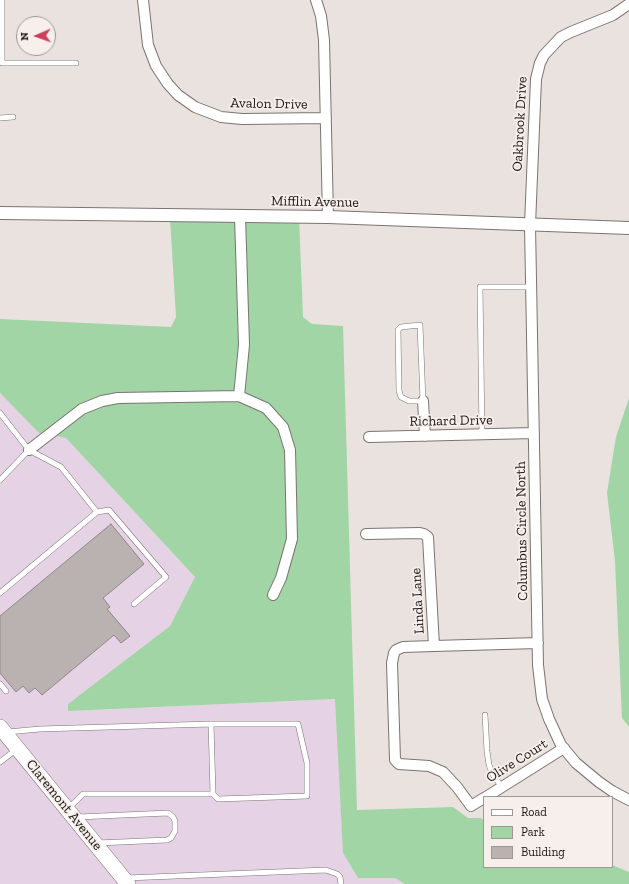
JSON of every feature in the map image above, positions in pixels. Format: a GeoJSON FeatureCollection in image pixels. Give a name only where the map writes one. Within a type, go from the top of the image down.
{"type":"FeatureCollection","features":[{"type":"Feature","properties":{"kind":"main road","name":"Claremont Avenue"},"geometry":{"type":"LineString","coordinates":[[2,729],[125,881]]}},
{"type":"Feature","properties":{"kind":"street","name":"Avalon Drive"},"geometry":{"type":"LineString","coordinates":[[143,0],[148,45],[156,66],[168,84],[195,107],[230,118],[253,120],[326,118]]}},
{"type":"Feature","properties":{"kind":"street"},"geometry":{"type":"LineString","coordinates":[[316,0],[321,16],[324,40],[328,217]]}},
{"type":"Feature","properties":{"kind":"street","name":"Oakbrook Drive"},"geometry":{"type":"LineString","coordinates":[[530,225],[536,79],[540,63],[544,55],[561,37],[604,20],[618,13],[629,4]]}},
{"type":"Feature","properties":{"kind":"street","name":"Mifflin Avenue"},"geometry":{"type":"LineString","coordinates":[[0,213],[328,217],[629,228]]}},
{"type":"Feature","properties":{"kind":"street"},"geometry":{"type":"LineString","coordinates":[[238,396],[244,346],[240,216]]}},
{"type":"Feature","properties":{"kind":"street","name":"Columbus Circle North"},"geometry":{"type":"LineString","coordinates":[[530,225],[538,643],[542,699],[554,731],[564,748],[576,763],[599,782],[629,800]]}},
{"type":"Feature","properties":{"kind":"street"},"geometry":{"type":"LineString","coordinates":[[29,450],[82,409],[102,401],[118,398],[238,396],[266,408],[283,427],[290,450],[292,539],[281,578],[273,595]]}},
{"type":"Feature","properties":{"kind":"street"},"geometry":{"type":"LineString","coordinates":[[423,400],[425,436]]}},
{"type":"Feature","properties":{"kind":"street","name":"Richard Drive"},"geometry":{"type":"LineString","coordinates":[[369,437],[534,433]]}},
{"type":"Feature","properties":{"kind":"street","name":"Linda Lane"},"geometry":{"type":"LineString","coordinates":[[366,534],[420,533],[428,537],[434,646],[538,643]]}},
{"type":"Feature","properties":{"kind":"street","name":"Olive Court"},"geometry":{"type":"LineString","coordinates":[[434,646],[403,647],[396,650],[394,653],[392,663],[395,760],[399,764],[429,766],[443,772],[457,787],[471,806],[483,799]]}},
{"type":"Feature","properties":{"kind":"street","name":"Olive Court"},"geometry":{"type":"LineString","coordinates":[[488,796],[564,748]]}},
{"type":"Feature","properties":{"kind":"lane"},"geometry":{"type":"LineString","coordinates":[[2,0],[2,63],[76,63]]}},
{"type":"Feature","properties":{"kind":"lane"},"geometry":{"type":"LineString","coordinates":[[0,118],[13,117]]}},
{"type":"Feature","properties":{"kind":"lane"},"geometry":{"type":"LineString","coordinates":[[482,435],[480,288],[531,287]]}},
{"type":"Feature","properties":{"kind":"lane"},"geometry":{"type":"LineString","coordinates":[[420,325],[423,400],[409,401],[401,397],[399,391],[397,336],[398,330],[401,327],[420,325]]}},
{"type":"Feature","properties":{"kind":"lane"},"geometry":{"type":"LineString","coordinates":[[0,412],[29,450],[61,467],[97,512]]}},
{"type":"Feature","properties":{"kind":"lane"},"geometry":{"type":"LineString","coordinates":[[0,480],[29,450]]}},
{"type":"Feature","properties":{"kind":"lane"},"geometry":{"type":"LineString","coordinates":[[0,592],[97,512],[109,510],[166,577],[134,604]]}},
{"type":"Feature","properties":{"kind":"lane"},"geometry":{"type":"LineString","coordinates":[[0,684],[6,691]]}},
{"type":"Feature","properties":{"kind":"lane"},"geometry":{"type":"LineString","coordinates":[[485,715],[489,765],[493,775],[502,787]]}},
{"type":"Feature","properties":{"kind":"lane"},"geometry":{"type":"LineString","coordinates":[[2,729],[211,724],[298,724],[307,763],[307,796],[218,799],[213,794],[211,724]]}},
{"type":"Feature","properties":{"kind":"lane"},"geometry":{"type":"LineString","coordinates":[[0,762],[18,748]]}},
{"type":"Feature","properties":{"kind":"lane"},"geometry":{"type":"LineString","coordinates":[[70,814],[83,794],[213,794]]}},
{"type":"Feature","properties":{"kind":"lane"},"geometry":{"type":"LineString","coordinates":[[70,814],[168,813],[175,821],[175,831],[171,838],[167,840],[94,843]]}},
{"type":"Feature","properties":{"kind":"lane"},"geometry":{"type":"LineString","coordinates":[[125,881],[326,870],[337,874],[340,877],[341,884]]}},
{"type":"Feature","properties":{"kind":"shaded area"},"geometry":{"type":"Polygon","coordinates":[[[0,393],[39,433],[66,438],[195,577],[170,626],[68,704],[68,711],[336,699],[343,853],[358,878],[395,878],[405,884],[0,884],[0,393]]]}},
{"type":"Feature","properties":{"kind":"green space"},"geometry":{"type":"Polygon","coordinates":[[[170,218],[299,218],[303,317],[312,324],[343,326],[357,810],[453,807],[468,818],[481,818],[483,820],[483,868],[613,868],[613,865],[629,872],[629,884],[405,884],[395,878],[358,878],[343,853],[335,699],[68,711],[68,704],[170,626],[195,577],[66,438],[39,433],[0,393],[0,319],[171,327],[176,317],[170,218]]]}},
{"type":"Feature","properties":{"kind":"green space"},"geometry":{"type":"Polygon","coordinates":[[[629,398],[629,727],[622,718],[615,561],[607,493],[616,437],[629,398]]]}},
{"type":"Feature","properties":{"kind":"building"},"geometry":{"type":"Polygon","coordinates":[[[111,524],[144,564],[103,598],[110,607],[107,609],[130,636],[121,643],[114,635],[42,695],[35,688],[29,693],[23,686],[16,692],[0,673],[0,616],[111,524]]]}}]}
